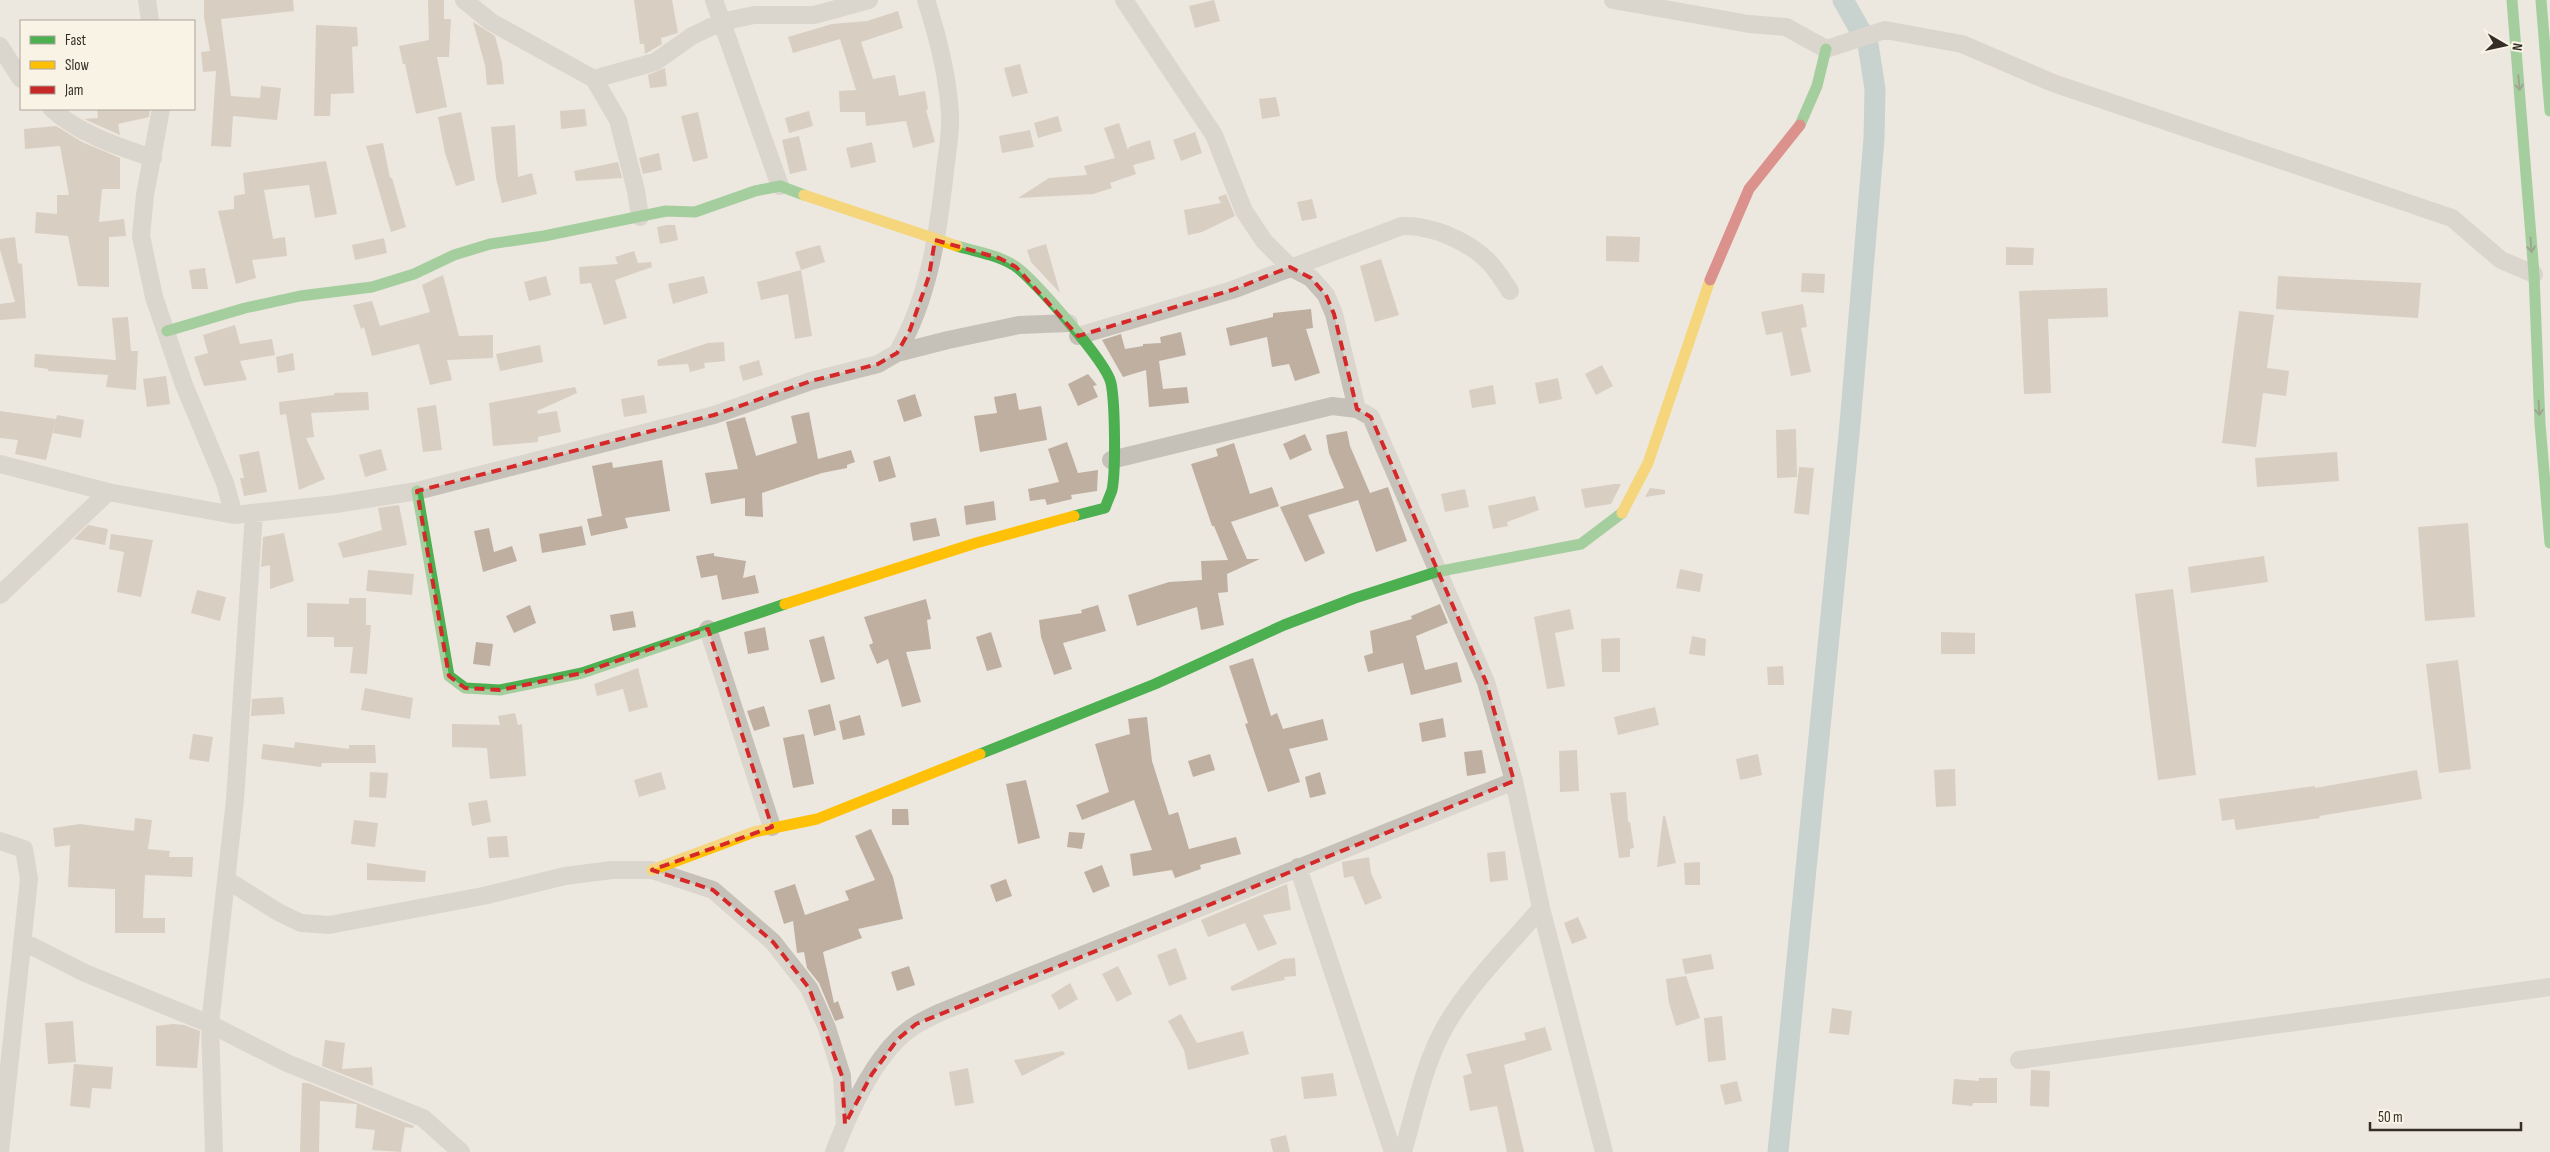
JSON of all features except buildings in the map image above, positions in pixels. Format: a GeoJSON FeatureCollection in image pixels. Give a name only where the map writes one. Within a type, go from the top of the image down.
{"type":"FeatureCollection","features":[{"type":"Feature","properties":{"kind":"street"},"geometry":{"type":"LineString","coordinates":[[147,0],[150,20]]}},
{"type":"Feature","properties":{"kind":"street"},"geometry":{"type":"LineString","coordinates":[[464,0],[490,22],[594,80],[618,120],[636,191],[640,217]]}},
{"type":"Feature","properties":{"kind":"street"},"geometry":{"type":"LineString","coordinates":[[714,0],[780,186]]}},
{"type":"Feature","properties":{"kind":"street"},"geometry":{"type":"LineString","coordinates":[[594,80],[655,62],[692,36],[721,22],[754,15],[814,15],[869,0]]}},
{"type":"Feature","properties":{"kind":"street"},"geometry":{"type":"LineString","coordinates":[[897,353],[910,330],[928,276],[935,240],[950,116],[938,38],[926,0]]}},
{"type":"Feature","properties":{"kind":"street"},"geometry":{"type":"LineString","coordinates":[[1124,0],[1214,135],[1244,211],[1264,241],[1290,267],[1311,278],[1326,295],[1334,314],[1357,409]]}},
{"type":"Feature","properties":{"kind":"street"},"geometry":{"type":"LineString","coordinates":[[1613,0],[1730,21],[1786,27],[1826,49],[1885,30],[1962,44],[2053,83],[2308,167],[2452,218],[2501,260],[2534,274]]}},
{"type":"Feature","properties":{"kind":"street"},"geometry":{"type":"LineString","coordinates":[[2512,0],[2534,274],[2540,424],[2550,543]]}},
{"type":"Feature","properties":{"kind":"street"},"geometry":{"type":"LineString","coordinates":[[2541,0],[2550,111]]}},
{"type":"Feature","properties":{"kind":"street"},"geometry":{"type":"LineString","coordinates":[[0,46],[20,77]]}},
{"type":"Feature","properties":{"kind":"street"},"geometry":{"type":"LineString","coordinates":[[652,870],[772,827],[794,825],[817,819],[1154,684],[1284,625],[1355,598],[1436,572],[1581,544],[1621,514],[1648,463],[1704,294],[1749,189],[1798,131],[1817,86],[1826,49]]}},
{"type":"Feature","properties":{"kind":"street"},"geometry":{"type":"LineString","coordinates":[[53,110],[72,124],[124,149],[153,158]]}},
{"type":"Feature","properties":{"kind":"street"},"geometry":{"type":"LineString","coordinates":[[161,110],[153,158],[144,195],[141,236],[154,297],[184,385],[225,483],[234,515]]}},
{"type":"Feature","properties":{"kind":"street"},"geometry":{"type":"LineString","coordinates":[[167,331],[254,306],[300,296],[372,287],[414,274],[454,255],[490,244],[666,211],[695,212],[755,190],[780,186],[935,240],[1000,258],[1016,266],[1074,330],[1111,382],[1114,426],[1111,460],[1112,489],[1105,508],[976,542],[708,629],[582,673],[500,690],[465,688],[450,676],[417,491]]}},
{"type":"Feature","properties":{"kind":"street"},"geometry":{"type":"LineString","coordinates":[[0,464],[108,492],[234,515],[336,504],[417,491],[714,415],[812,381],[878,364],[897,353],[1019,325],[1074,330],[1232,290],[1402,226],[1420,225],[1456,240],[1487,260],[1510,291]]}},
{"type":"Feature","properties":{"kind":"street"},"geometry":{"type":"LineString","coordinates":[[1111,460],[1332,406],[1357,409],[1371,417],[1436,572],[1486,682],[1514,781],[1541,908],[1604,1152]]}},
{"type":"Feature","properties":{"kind":"street"},"geometry":{"type":"LineString","coordinates":[[0,595],[108,492]]}},
{"type":"Feature","properties":{"kind":"street"},"geometry":{"type":"LineString","coordinates":[[214,1152],[210,1024],[227,880],[244,674],[254,513]]}},
{"type":"Feature","properties":{"kind":"street"},"geometry":{"type":"LineString","coordinates":[[708,629],[772,827]]}},
{"type":"Feature","properties":{"kind":"street"},"geometry":{"type":"LineString","coordinates":[[834,1152],[845,1124],[872,1074],[898,1039],[916,1024],[941,1012],[1514,781]]}},
{"type":"Feature","properties":{"kind":"street"},"geometry":{"type":"LineString","coordinates":[[0,841],[24,849],[29,880],[3,1087],[0,1152]]}},
{"type":"Feature","properties":{"kind":"street"},"geometry":{"type":"LineString","coordinates":[[1298,868],[1393,1152]]}},
{"type":"Feature","properties":{"kind":"street"},"geometry":{"type":"LineString","coordinates":[[227,880],[278,912],[301,923],[329,925],[483,896],[565,876],[612,870],[652,870],[712,890],[773,942],[809,988],[827,1028],[842,1076],[845,1124]]}},
{"type":"Feature","properties":{"kind":"street"},"geometry":{"type":"LineString","coordinates":[[1403,1152],[1431,1059],[1446,1026],[1464,998],[1541,908]]}},
{"type":"Feature","properties":{"kind":"street"},"geometry":{"type":"LineString","coordinates":[[22,941],[85,973],[210,1024],[287,1063],[423,1118],[461,1152]]}},
{"type":"Feature","properties":{"kind":"street"},"geometry":{"type":"LineString","coordinates":[[2019,1060],[2550,987]]}},
{"type":"Feature","properties":{"kind":"highlighted area"},"geometry":{"type":"Polygon","coordinates":[[[935,240],[999,258],[1016,267],[1078,336],[1232,290],[1290,267],[1311,278],[1326,295],[1334,314],[1357,409],[1371,417],[1486,682],[1514,781],[916,1024],[898,1039],[872,1074],[845,1124],[842,1076],[809,988],[773,942],[713,890],[652,870],[772,827],[708,629],[582,673],[500,690],[465,688],[449,676],[417,491],[714,415],[811,381],[878,364],[897,353],[910,330],[929,276],[935,240]]]}},
{"type":"Feature","properties":{"kind":"waterway"},"geometry":{"type":"LineString","coordinates":[[1778,1152],[1850,424],[1874,139],[1875,89],[1868,44],[1843,0]]}},
{"type":"Feature","properties":{"kind":"traffic: fast"},"geometry":{"type":"LineString","coordinates":[[2512,0],[2534,274],[2540,424],[2550,543]]}},
{"type":"Feature","properties":{"kind":"traffic: fast"},"geometry":{"type":"LineString","coordinates":[[2541,0],[2550,111]]}},
{"type":"Feature","properties":{"kind":"traffic: fast"},"geometry":{"type":"LineString","coordinates":[[1800,125],[1817,86],[1826,49]]}},
{"type":"Feature","properties":{"kind":"traffic: fast"},"geometry":{"type":"LineString","coordinates":[[167,331],[245,308],[300,296],[372,287],[414,274],[454,255],[490,244],[544,236],[666,211],[695,212],[755,191],[780,186],[804,195]]}},
{"type":"Feature","properties":{"kind":"traffic: fast"},"geometry":{"type":"LineString","coordinates":[[957,246],[1002,259],[1015,266],[1053,303],[1107,373],[1111,383],[1113,405],[1114,468],[1112,490],[1105,508],[1074,516]]}},
{"type":"Feature","properties":{"kind":"traffic: fast"},"geometry":{"type":"LineString","coordinates":[[417,491],[449,676],[465,688],[500,690],[582,673],[785,604]]}},
{"type":"Feature","properties":{"kind":"traffic: fast"},"geometry":{"type":"LineString","coordinates":[[980,754],[1155,684],[1284,625],[1355,598],[1436,572],[1581,544],[1622,513]]}},
{"type":"Feature","properties":{"kind":"traffic: slow"},"geometry":{"type":"LineString","coordinates":[[804,195],[957,246]]}},
{"type":"Feature","properties":{"kind":"traffic: slow"},"geometry":{"type":"LineString","coordinates":[[1622,513],[1648,463],[1710,280]]}},
{"type":"Feature","properties":{"kind":"traffic: slow"},"geometry":{"type":"LineString","coordinates":[[785,604],[976,543],[1074,516]]}},
{"type":"Feature","properties":{"kind":"traffic: slow"},"geometry":{"type":"LineString","coordinates":[[652,870],[754,832],[817,819],[980,754]]}},
{"type":"Feature","properties":{"kind":"traffic: jam"},"geometry":{"type":"LineString","coordinates":[[1710,280],[1749,189],[1800,125]]}}]}
